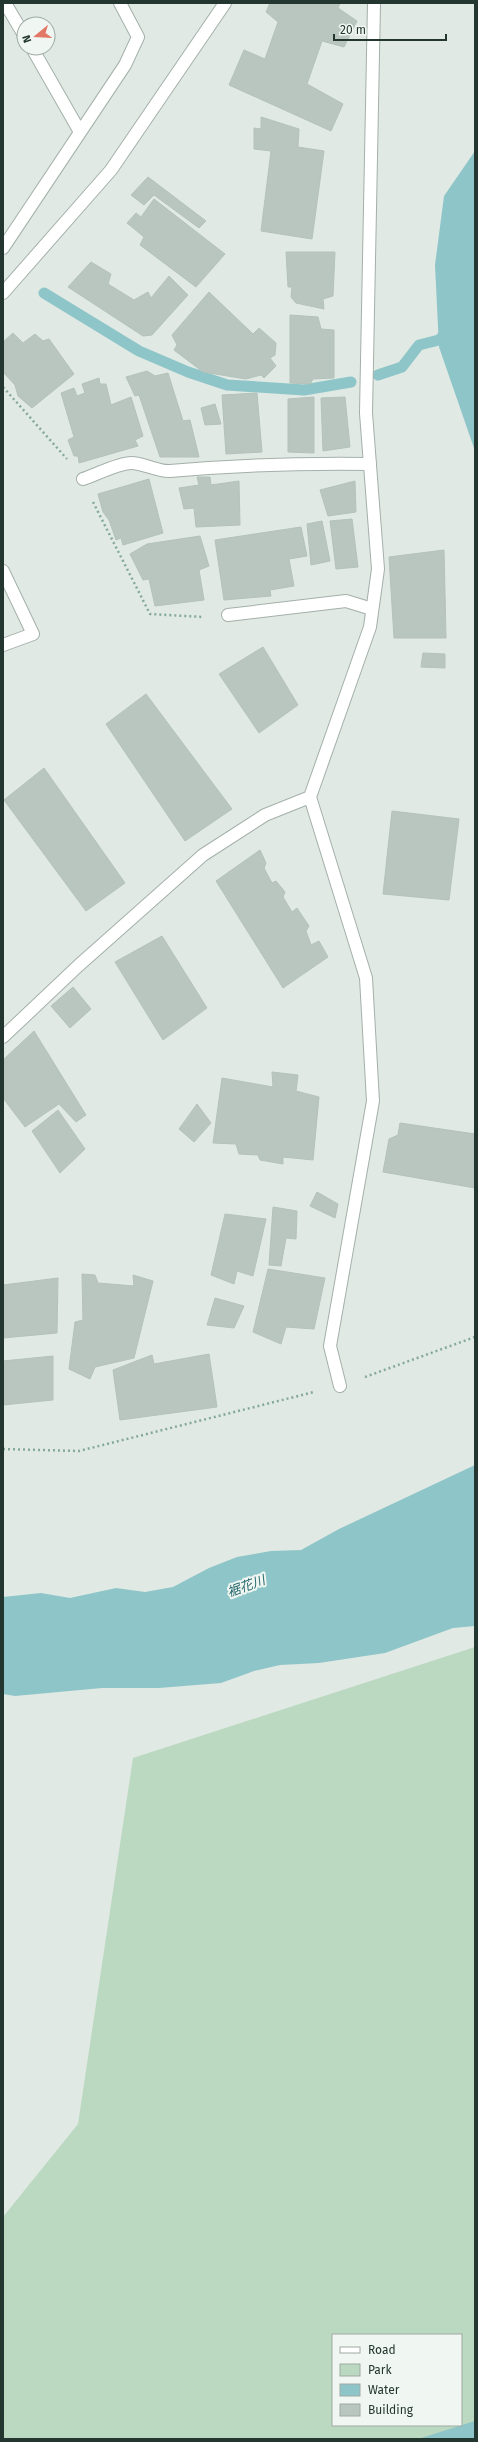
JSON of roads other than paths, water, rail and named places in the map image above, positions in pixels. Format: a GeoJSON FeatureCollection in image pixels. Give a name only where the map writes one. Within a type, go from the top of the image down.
{"type":"FeatureCollection","features":[{"type":"Feature","properties":{"kind":"street"},"geometry":{"type":"LineString","coordinates":[[6,3],[16,21]]}},
{"type":"Feature","properties":{"kind":"street"},"geometry":{"type":"LineString","coordinates":[[3,248],[125,65],[138,37],[120,3]]}},
{"type":"Feature","properties":{"kind":"street"},"geometry":{"type":"LineString","coordinates":[[3,293],[111,170],[225,3]]}},
{"type":"Feature","properties":{"kind":"street"},"geometry":{"type":"LineString","coordinates":[[340,1386],[330,1346],[373,1101],[366,978],[310,797],[370,627],[378,569],[366,413],[374,3]]}},
{"type":"Feature","properties":{"kind":"street"},"geometry":{"type":"LineString","coordinates":[[37,56],[80,132]]}},
{"type":"Feature","properties":{"kind":"street"},"geometry":{"type":"LineString","coordinates":[[83,480],[130,462],[148,465],[167,472],[219,466],[282,463],[370,464]]}},
{"type":"Feature","properties":{"kind":"street"},"geometry":{"type":"LineString","coordinates":[[3,571],[34,634],[3,645]]}},
{"type":"Feature","properties":{"kind":"street"},"geometry":{"type":"LineString","coordinates":[[228,615],[346,601],[372,610]]}},
{"type":"Feature","properties":{"kind":"street"},"geometry":{"type":"LineString","coordinates":[[3,1037],[78,966],[202,855],[265,816],[310,797]]}},
{"type":"Feature","properties":{"kind":"water"},"geometry":{"type":"Polygon","coordinates":[[[475,151],[475,451],[439,347],[435,265],[444,196],[475,151]]]}},
{"type":"Feature","properties":{"kind":"water","name":"裾花川"},"geometry":{"type":"Polygon","coordinates":[[[475,1465],[475,1626],[453,1628],[385,1653],[319,1663],[280,1665],[254,1671],[221,1683],[159,1688],[102,1688],[15,1696],[3,1694],[3,1597],[41,1593],[70,1598],[116,1588],[145,1592],[173,1587],[209,1568],[237,1557],[271,1551],[301,1550],[339,1529],[475,1465]]]}},
{"type":"Feature","properties":{"kind":"water"},"geometry":{"type":"Polygon","coordinates":[[[475,2421],[475,2439],[418,2439],[462,2426],[475,2421]]]}},
{"type":"Feature","properties":{"kind":"waterway"},"geometry":{"type":"LineString","coordinates":[[44,293],[139,351],[188,372],[227,385],[304,390],[351,382]]}},
{"type":"Feature","properties":{"kind":"waterway"},"geometry":{"type":"LineString","coordinates":[[378,375],[402,367],[419,345],[439,340],[449,330]]}}]}
